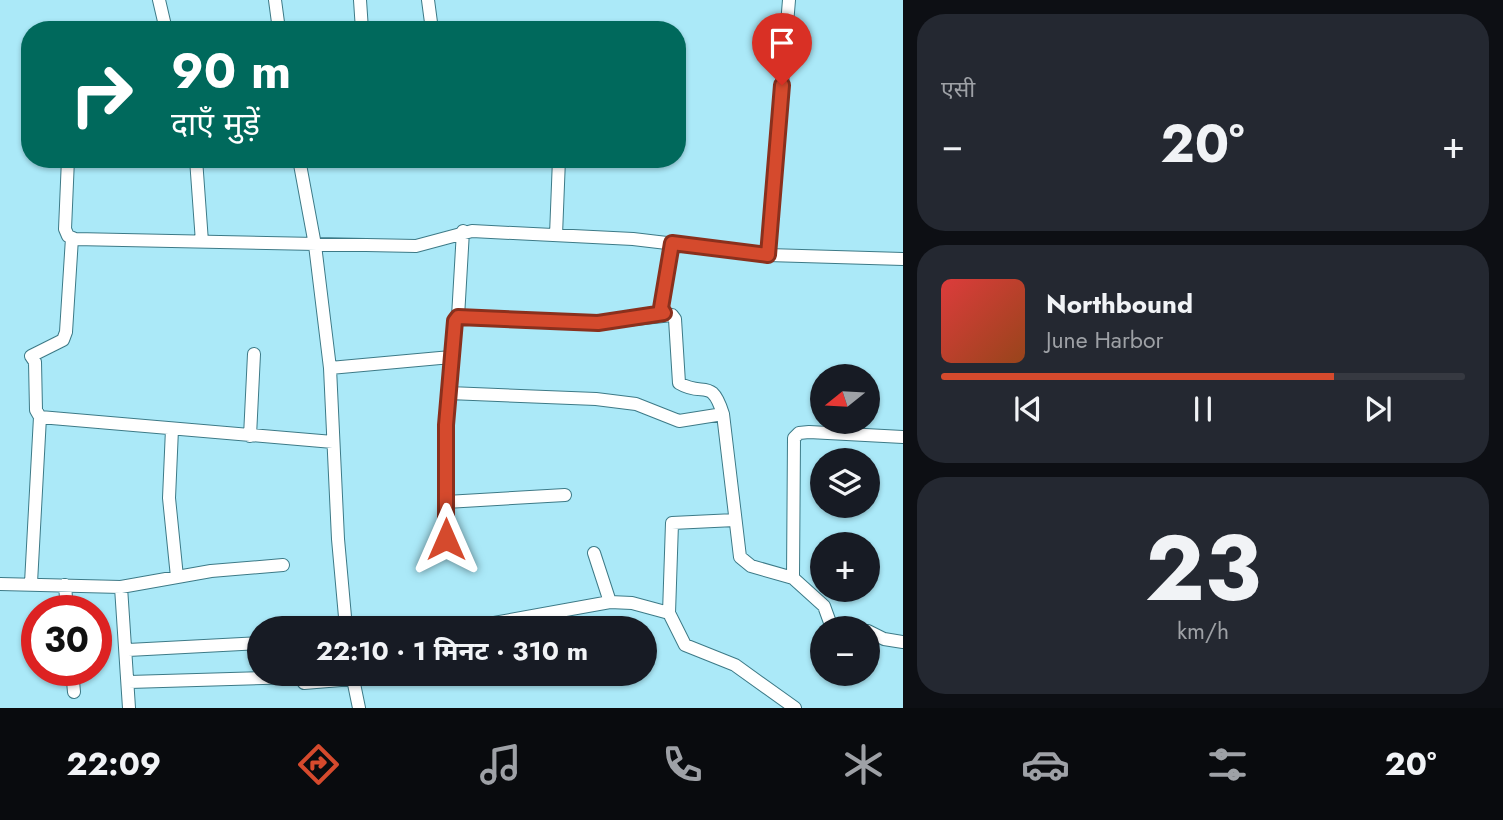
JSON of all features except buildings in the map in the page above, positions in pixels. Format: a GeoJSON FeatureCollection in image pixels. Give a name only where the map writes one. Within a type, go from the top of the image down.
{"type":"FeatureCollection","features":[{"type":"Feature","properties":{"kind":"street"},"geometry":{"type":"LineString","coordinates":[[159,0],[164,21]]}},
{"type":"Feature","properties":{"kind":"street"},"geometry":{"type":"LineString","coordinates":[[275,0],[278,21]]}},
{"type":"Feature","properties":{"kind":"street"},"geometry":{"type":"LineString","coordinates":[[360,0],[361,21]]}},
{"type":"Feature","properties":{"kind":"street"},"geometry":{"type":"LineString","coordinates":[[428,0],[431,21]]}},
{"type":"Feature","properties":{"kind":"street"},"geometry":{"type":"LineString","coordinates":[[768,255],[789,0]]}},
{"type":"Feature","properties":{"kind":"street"},"geometry":{"type":"LineString","coordinates":[[31,583],[40,417],[36,410],[35,362],[31,356],[63,340],[66,332],[72,238],[65,229],[68,168]]}},
{"type":"Feature","properties":{"kind":"street"},"geometry":{"type":"LineString","coordinates":[[197,168],[202,242]]}},
{"type":"Feature","properties":{"kind":"street"},"geometry":{"type":"LineString","coordinates":[[301,168],[315,244],[330,368],[332,442],[345,616]]}},
{"type":"Feature","properties":{"kind":"street"},"geometry":{"type":"LineString","coordinates":[[556,235],[559,168]]}},
{"type":"Feature","properties":{"kind":"street"},"geometry":{"type":"LineString","coordinates":[[72,238],[416,246],[437,242],[463,231],[672,243],[768,255],[903,259]]}},
{"type":"Feature","properties":{"kind":"street"},"geometry":{"type":"LineString","coordinates":[[446,539],[449,393],[455,321],[458,317],[463,231]]}},
{"type":"Feature","properties":{"kind":"street"},"geometry":{"type":"LineString","coordinates":[[672,243],[661,308],[675,319],[679,383],[709,388],[717,397],[723,414],[738,548],[744,563],[793,578],[824,606],[828,616]]}},
{"type":"Feature","properties":{"kind":"street"},"geometry":{"type":"LineString","coordinates":[[458,317],[598,323],[664,313]]}},
{"type":"Feature","properties":{"kind":"street"},"geometry":{"type":"LineString","coordinates":[[250,436],[254,354]]}},
{"type":"Feature","properties":{"kind":"street"},"geometry":{"type":"LineString","coordinates":[[330,368],[452,357]]}},
{"type":"Feature","properties":{"kind":"street"},"geometry":{"type":"LineString","coordinates":[[449,393],[596,399],[648,407],[679,421],[723,414]]}},
{"type":"Feature","properties":{"kind":"street"},"geometry":{"type":"LineString","coordinates":[[40,417],[332,442]]}},
{"type":"Feature","properties":{"kind":"street"},"geometry":{"type":"LineString","coordinates":[[172,429],[169,498],[177,577]]}},
{"type":"Feature","properties":{"kind":"street"},"geometry":{"type":"LineString","coordinates":[[793,578],[794,438],[799,433],[809,432],[903,437]]}},
{"type":"Feature","properties":{"kind":"street"},"geometry":{"type":"LineString","coordinates":[[446,502],[565,495]]}},
{"type":"Feature","properties":{"kind":"street"},"geometry":{"type":"LineString","coordinates":[[735,520],[673,523],[668,612],[685,645],[735,665],[795,708]]}},
{"type":"Feature","properties":{"kind":"street"},"geometry":{"type":"LineString","coordinates":[[594,553],[610,602]]}},
{"type":"Feature","properties":{"kind":"street"},"geometry":{"type":"LineString","coordinates":[[0,584],[121,587],[177,577],[283,565]]}},
{"type":"Feature","properties":{"kind":"street"},"geometry":{"type":"LineString","coordinates":[[65,585],[66,595]]}},
{"type":"Feature","properties":{"kind":"street"},"geometry":{"type":"LineString","coordinates":[[121,587],[128,650],[129,708]]}},
{"type":"Feature","properties":{"kind":"street"},"geometry":{"type":"LineString","coordinates":[[532,616],[610,602],[632,603],[668,612]]}},
{"type":"Feature","properties":{"kind":"street"},"geometry":{"type":"LineString","coordinates":[[880,637],[903,642]]}},
{"type":"Feature","properties":{"kind":"street"},"geometry":{"type":"LineString","coordinates":[[128,650],[247,644]]}},
{"type":"Feature","properties":{"kind":"street"},"geometry":{"type":"LineString","coordinates":[[129,682],[247,677]]}},
{"type":"Feature","properties":{"kind":"street"},"geometry":{"type":"LineString","coordinates":[[73,686],[74,692]]}},
{"type":"Feature","properties":{"kind":"street"},"geometry":{"type":"LineString","coordinates":[[355,686],[359,708]]}},
{"type":"Feature","properties":{"kind":"route"},"geometry":{"type":"LineString","coordinates":[[446,539],[446,425],[455,321],[458,317],[468,316],[598,323],[664,313],[661,308],[672,243],[768,255],[782,85]]}}]}
